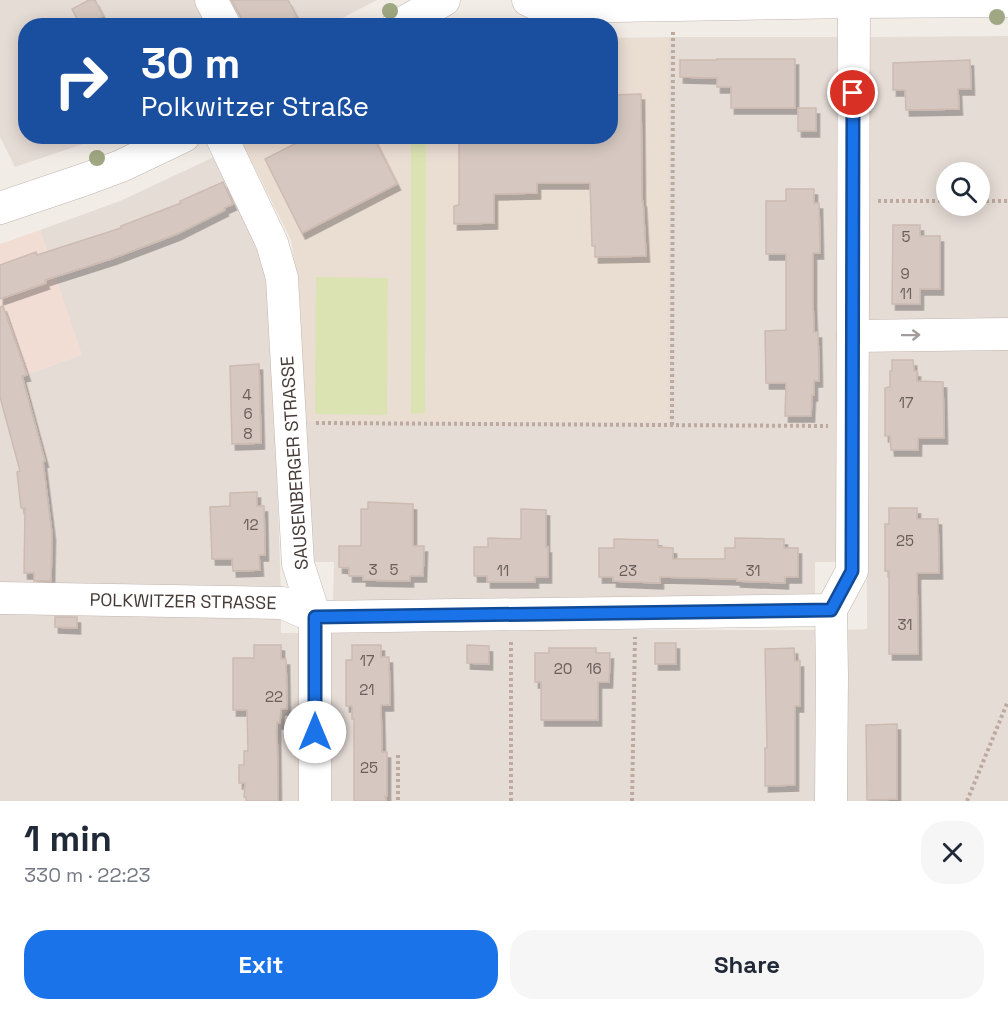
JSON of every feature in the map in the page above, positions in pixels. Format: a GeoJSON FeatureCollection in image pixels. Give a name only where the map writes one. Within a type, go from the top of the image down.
{"type":"FeatureCollection","features":[{"type":"Feature","properties":{"kind":"street"},"geometry":{"type":"LineString","coordinates":[[211,0],[221,18]]}},
{"type":"Feature","properties":{"kind":"street"},"geometry":{"type":"LineString","coordinates":[[411,18],[444,0]]}},
{"type":"Feature","properties":{"kind":"street"},"geometry":{"type":"LineString","coordinates":[[528,0],[536,4],[556,7],[1008,1]]}},
{"type":"Feature","properties":{"kind":"street"},"geometry":{"type":"LineString","coordinates":[[831,801],[831,610],[852,571],[854,2]]}},
{"type":"Feature","properties":{"kind":"street"},"geometry":{"type":"LineString","coordinates":[[0,208],[121,166],[167,144]]}},
{"type":"Feature","properties":{"kind":"street","name":"SAUSENBERGER STRASSE"},"geometry":{"type":"LineString","coordinates":[[225,144],[272,243],[282,278],[298,564],[315,617],[315,801]]}},
{"type":"Feature","properties":{"kind":"street"},"geometry":{"type":"LineString","coordinates":[[853,336],[1008,334]]}},
{"type":"Feature","properties":{"kind":"street","name":"POLKWITZER STRASSE"},"geometry":{"type":"LineString","coordinates":[[0,598],[283,603],[315,617],[831,610]]}},
{"type":"Feature","properties":{"kind":"path"},"geometry":{"type":"LineString","coordinates":[[672,425],[673,29]]}},
{"type":"Feature","properties":{"kind":"path"},"geometry":{"type":"LineString","coordinates":[[853,202],[936,201]]}},
{"type":"Feature","properties":{"kind":"path"},"geometry":{"type":"LineString","coordinates":[[990,201],[1008,201]]}},
{"type":"Feature","properties":{"kind":"path"},"geometry":{"type":"LineString","coordinates":[[290,423],[853,426]]}},
{"type":"Feature","properties":{"kind":"path"},"geometry":{"type":"LineString","coordinates":[[633,801],[635,612]]}},
{"type":"Feature","properties":{"kind":"path"},"geometry":{"type":"LineString","coordinates":[[511,614],[511,801]]}},
{"type":"Feature","properties":{"kind":"path"},"geometry":{"type":"LineString","coordinates":[[967,801],[1008,701]]}},
{"type":"Feature","properties":{"kind":"path"},"geometry":{"type":"LineString","coordinates":[[398,755],[398,801]]}},
{"type":"Feature","properties":{"kind":"shaded area"},"geometry":{"type":"Polygon","coordinates":[[[0,0],[196,0],[206,18],[18,18],[18,144],[82,144],[15,167],[0,137],[0,0]]]}},
{"type":"Feature","properties":{"kind":"shaded area"},"geometry":{"type":"Polygon","coordinates":[[[223,0],[377,0],[342,18],[233,18],[223,0]]]}},
{"type":"Feature","properties":{"kind":"shaded area"},"geometry":{"type":"Polygon","coordinates":[[[1008,36],[1008,323],[868,322],[867,37],[1008,36]]]}},
{"type":"Feature","properties":{"kind":"shaded area"},"geometry":{"type":"Polygon","coordinates":[[[668,37],[838,37],[837,562],[815,562],[815,602],[333,600],[334,562],[310,562],[304,421],[668,422],[668,37]]]}},
{"type":"Feature","properties":{"kind":"shaded area"},"geometry":{"type":"Polygon","coordinates":[[[668,37],[668,422],[304,421],[300,301],[291,240],[243,144],[618,144],[618,38],[668,37]]]}},
{"type":"Feature","properties":{"kind":"shaded area"},"geometry":{"type":"Polygon","coordinates":[[[216,156],[262,247],[271,301],[281,595],[0,589],[0,384],[81,355],[40,230],[120,201],[216,156]]]}},
{"type":"Feature","properties":{"kind":"shaded area"},"geometry":{"type":"Polygon","coordinates":[[[40,230],[82,355],[0,384],[0,244],[40,230]]]}},
{"type":"Feature","properties":{"kind":"shaded area"},"geometry":{"type":"Polygon","coordinates":[[[1008,346],[1008,801],[844,801],[844,630],[867,629],[866,347],[1008,346]]]}},
{"type":"Feature","properties":{"kind":"shaded area"},"geometry":{"type":"Polygon","coordinates":[[[0,607],[281,609],[281,633],[301,633],[302,801],[0,801],[0,607]]]}},
{"type":"Feature","properties":{"kind":"shaded area"},"geometry":{"type":"Polygon","coordinates":[[[331,629],[815,630],[815,801],[331,801],[331,629]]]}},
{"type":"Feature","properties":{"kind":"green space"},"geometry":{"type":"Polygon","coordinates":[[[411,144],[426,144],[425,413],[411,414],[411,144]]]}},
{"type":"Feature","properties":{"kind":"green space"},"geometry":{"type":"Polygon","coordinates":[[[316,277],[388,278],[387,415],[315,414],[316,277]]]}},
{"type":"Feature","properties":{"kind":"building"},"geometry":{"type":"Polygon","coordinates":[[[89,0],[95,0],[103,16],[77,18],[72,9],[89,0]]]}},
{"type":"Feature","properties":{"kind":"building"},"geometry":{"type":"Polygon","coordinates":[[[231,0],[288,0],[297,17],[241,18],[231,0]]]}},
{"type":"Feature","properties":{"kind":"building"},"geometry":{"type":"Polygon","coordinates":[[[795,59],[795,108],[731,108],[731,87],[717,87],[717,78],[680,77],[680,60],[795,59]]]}},
{"type":"Feature","properties":{"kind":"building"},"geometry":{"type":"Polygon","coordinates":[[[970,60],[971,89],[958,89],[959,109],[906,110],[905,90],[893,90],[893,63],[970,60]]]}},
{"type":"Feature","properties":{"kind":"building"},"geometry":{"type":"Polygon","coordinates":[[[641,94],[642,201],[646,256],[595,257],[595,246],[592,246],[590,183],[537,183],[537,193],[494,194],[494,223],[454,224],[454,206],[459,205],[459,144],[618,144],[618,95],[641,94]]]}},
{"type":"Feature","properties":{"kind":"building"},"geometry":{"type":"Polygon","coordinates":[[[798,108],[816,108],[816,131],[798,131],[798,108]]]}},
{"type":"Feature","properties":{"kind":"building"},"geometry":{"type":"Polygon","coordinates":[[[294,144],[377,144],[397,184],[302,233],[265,159],[294,144]]]}},
{"type":"Feature","properties":{"kind":"building"},"geometry":{"type":"Polygon","coordinates":[[[223,182],[233,204],[224,208],[225,210],[177,234],[114,258],[45,280],[46,283],[0,299],[0,265],[36,252],[37,255],[121,228],[121,226],[181,203],[180,201],[223,182]]]}},
{"type":"Feature","properties":{"kind":"building"},"geometry":{"type":"Polygon","coordinates":[[[786,189],[814,189],[814,203],[819,203],[820,253],[813,253],[813,302],[814,332],[818,332],[819,381],[814,381],[811,416],[785,416],[786,383],[766,383],[765,331],[786,330],[786,254],[766,254],[766,201],[786,201],[786,189]]]}},
{"type":"Feature","properties":{"kind":"building"},"geometry":{"type":"Polygon","coordinates":[[[893,225],[920,225],[920,236],[940,236],[940,289],[920,289],[920,304],[892,304],[893,225]]]}},
{"type":"Feature","properties":{"kind":"building"},"geometry":{"type":"Polygon","coordinates":[[[3,306],[27,375],[22,376],[45,461],[43,462],[52,534],[51,581],[34,581],[34,573],[24,573],[25,508],[21,508],[17,472],[20,471],[0,397],[0,307],[3,306]]]}},
{"type":"Feature","properties":{"kind":"building"},"geometry":{"type":"Polygon","coordinates":[[[892,360],[913,360],[914,371],[917,371],[917,381],[943,382],[944,438],[918,438],[918,450],[891,450],[890,436],[885,436],[885,388],[890,387],[892,360]]]}},
{"type":"Feature","properties":{"kind":"building"},"geometry":{"type":"Polygon","coordinates":[[[259,364],[261,443],[232,444],[230,366],[259,364]]]}},
{"type":"Feature","properties":{"kind":"building"},"geometry":{"type":"Polygon","coordinates":[[[257,492],[257,506],[264,506],[265,555],[259,555],[260,570],[233,571],[232,559],[212,559],[210,507],[230,506],[230,493],[257,492]]]}},
{"type":"Feature","properties":{"kind":"building"},"geometry":{"type":"Polygon","coordinates":[[[368,502],[413,504],[413,546],[424,546],[423,576],[410,576],[410,581],[363,580],[363,576],[349,576],[349,568],[339,567],[339,546],[361,546],[361,509],[368,509],[368,502]]]}},
{"type":"Feature","properties":{"kind":"building"},"geometry":{"type":"Polygon","coordinates":[[[889,508],[917,508],[917,519],[938,519],[939,573],[917,573],[918,654],[889,654],[889,571],[885,571],[885,524],[889,524],[889,508]]]}},
{"type":"Feature","properties":{"kind":"building"},"geometry":{"type":"Polygon","coordinates":[[[521,509],[546,510],[548,577],[535,577],[535,582],[487,582],[487,576],[474,576],[474,547],[488,547],[488,538],[521,539],[521,509]]]}},
{"type":"Feature","properties":{"kind":"building"},"geometry":{"type":"Polygon","coordinates":[[[735,538],[784,539],[784,548],[798,548],[798,577],[785,577],[785,583],[660,577],[660,583],[613,581],[613,577],[599,577],[599,548],[614,548],[614,539],[658,540],[658,547],[673,548],[673,559],[725,559],[725,548],[735,548],[735,538]]]}},
{"type":"Feature","properties":{"kind":"building"},"geometry":{"type":"Polygon","coordinates":[[[55,617],[77,617],[77,628],[55,627],[55,617]]]}},
{"type":"Feature","properties":{"kind":"building"},"geometry":{"type":"Polygon","coordinates":[[[655,643],[676,643],[676,664],[655,664],[655,643]]]}},
{"type":"Feature","properties":{"kind":"building"},"geometry":{"type":"Polygon","coordinates":[[[254,645],[281,645],[281,659],[286,659],[287,709],[281,709],[280,723],[277,723],[278,801],[246,801],[245,783],[239,783],[239,765],[244,765],[244,751],[248,751],[247,710],[233,710],[233,658],[254,658],[254,645]]]}},
{"type":"Feature","properties":{"kind":"building"},"geometry":{"type":"Polygon","coordinates":[[[352,645],[381,645],[381,657],[389,657],[390,705],[381,705],[382,752],[387,752],[386,801],[354,801],[354,719],[352,719],[352,706],[346,706],[346,660],[352,660],[352,645]]]}},
{"type":"Feature","properties":{"kind":"building"},"geometry":{"type":"Polygon","coordinates":[[[467,645],[489,646],[489,664],[467,663],[467,645]]]}},
{"type":"Feature","properties":{"kind":"building"},"geometry":{"type":"Polygon","coordinates":[[[549,648],[596,648],[596,653],[610,653],[609,682],[598,682],[598,720],[541,720],[541,682],[535,682],[535,653],[549,653],[549,648]]]}},
{"type":"Feature","properties":{"kind":"building"},"geometry":{"type":"Polygon","coordinates":[[[794,648],[795,661],[800,661],[800,706],[795,706],[795,785],[765,786],[765,748],[767,748],[765,649],[794,648]]]}},
{"type":"Feature","properties":{"kind":"building"},"geometry":{"type":"Polygon","coordinates":[[[897,724],[897,799],[867,800],[866,725],[897,724]]]}},
{"type":"Feature","properties":{"kind":"route"},"geometry":{"type":"LineString","coordinates":[[315,732],[315,617],[831,610],[852,571],[853,93]]}}]}
